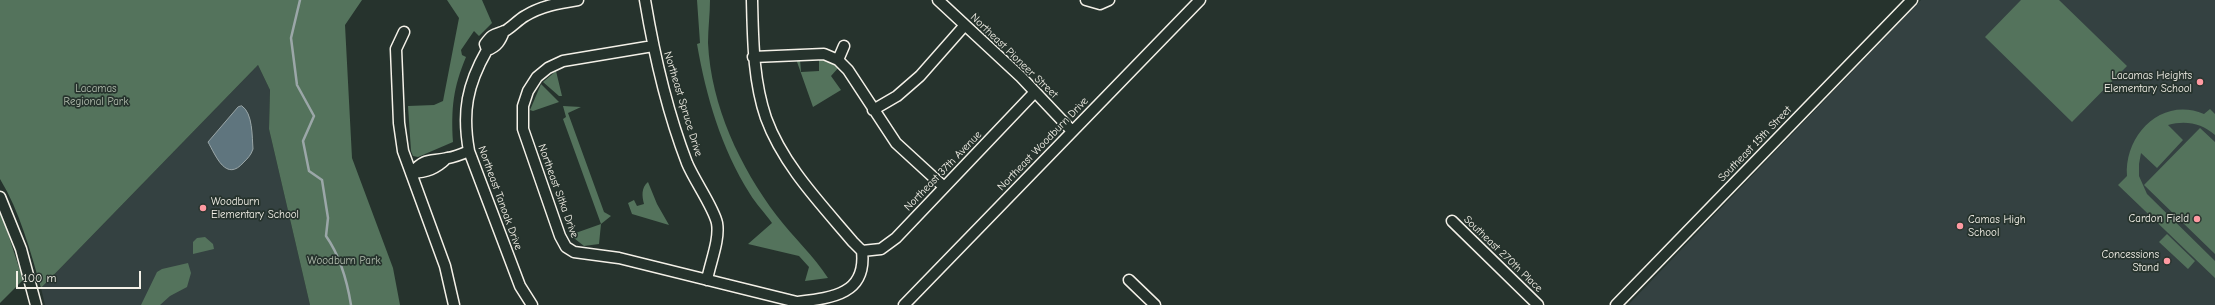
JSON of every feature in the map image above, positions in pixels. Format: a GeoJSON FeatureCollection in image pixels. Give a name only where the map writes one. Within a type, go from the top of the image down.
{"type":"FeatureCollection","features":[{"type":"Feature","properties":{"kind":"street","name":"Northeast Tanoak Drive"},"geometry":{"type":"LineString","coordinates":[[532,305],[520,286],[469,152],[465,118],[468,92],[477,67],[487,50],[485,44],[490,36],[496,32],[504,31],[524,16],[551,2],[578,0]]}},
{"type":"Feature","properties":{"kind":"street","name":"Northeast Spruce Drive"},"geometry":{"type":"LineString","coordinates":[[645,0],[653,46],[687,163],[716,221],[716,238],[707,280]]}},
{"type":"Feature","properties":{"kind":"street"},"geometry":{"type":"LineString","coordinates":[[752,0],[753,57],[766,118],[778,144],[792,168],[848,237],[862,251]]}},
{"type":"Feature","properties":{"kind":"street","name":"Northeast Pioneer Street"},"geometry":{"type":"LineString","coordinates":[[938,0],[1021,77],[1034,93],[1072,131]]}},
{"type":"Feature","properties":{"kind":"street"},"geometry":{"type":"LineString","coordinates":[[1086,0],[1105,2]]}},
{"type":"Feature","properties":{"kind":"street","name":"Northeast Woodburn Drive"},"geometry":{"type":"LineString","coordinates":[[904,305],[1200,0]]}},
{"type":"Feature","properties":{"kind":"street","name":"Southeast 15th Street"},"geometry":{"type":"LineString","coordinates":[[1616,305],[1912,0]]}},
{"type":"Feature","properties":{"kind":"street"},"geometry":{"type":"LineString","coordinates":[[873,110],[897,96],[920,76],[965,25]]}},
{"type":"Feature","properties":{"kind":"street"},"geometry":{"type":"LineString","coordinates":[[404,32],[396,49],[399,123],[403,151],[445,266],[454,305]]}},
{"type":"Feature","properties":{"kind":"street","name":"Northeast Sitka Drive"},"geometry":{"type":"LineString","coordinates":[[653,46],[563,61],[548,68],[537,78],[528,91],[523,106],[523,129],[560,236],[566,247],[574,252],[619,258],[797,302],[828,299],[843,293],[852,286],[858,279],[863,262],[862,251]]}},
{"type":"Feature","properties":{"kind":"street"},"geometry":{"type":"LineString","coordinates":[[838,60],[844,46]]}},
{"type":"Feature","properties":{"kind":"street"},"geometry":{"type":"LineString","coordinates":[[753,57],[824,54],[838,60],[848,70],[896,143],[944,187]]}},
{"type":"Feature","properties":{"kind":"street","name":"Northeast 37th Avenue"},"geometry":{"type":"LineString","coordinates":[[862,251],[874,251],[886,246],[896,238],[1034,93]]}},
{"type":"Feature","properties":{"kind":"street"},"geometry":{"type":"LineString","coordinates":[[411,173],[425,172],[437,168],[447,158],[469,152]]}},
{"type":"Feature","properties":{"kind":"street"},"geometry":{"type":"LineString","coordinates":[[0,197],[21,249],[36,305]]}},
{"type":"Feature","properties":{"kind":"street","name":"Southeast 270th Place"},"geometry":{"type":"LineString","coordinates":[[1452,221],[1538,305]]}},
{"type":"Feature","properties":{"kind":"street"},"geometry":{"type":"LineString","coordinates":[[1129,280],[1154,305]]}},
{"type":"Feature","properties":{"kind":"shaded area","name":"Camas High School"},"geometry":{"type":"Polygon","coordinates":[[[1921,0],[2215,0],[2215,305],[1628,305],[1921,0]]]}},
{"type":"Feature","properties":{"kind":"shaded area","name":"Woodburn Elementary School"},"geometry":{"type":"Polygon","coordinates":[[[258,65],[270,90],[269,129],[310,305],[45,305],[41,288],[258,65]]]}},
{"type":"Feature","properties":{"kind":"green space","name":"Lacamas Regional Park"},"geometry":{"type":"Polygon","coordinates":[[[0,0],[362,0],[345,25],[352,158],[393,268],[400,305],[310,305],[269,129],[270,90],[258,65],[41,288],[19,218],[0,179],[0,0]]]}},
{"type":"Feature","properties":{"kind":"green space"},"geometry":{"type":"Polygon","coordinates":[[[447,0],[482,0],[492,23],[479,36],[474,31],[461,50],[462,55],[466,57],[458,79],[454,99],[452,119],[453,142],[418,157],[413,156],[411,151],[408,106],[434,105],[443,101],[459,18],[447,0]]]}},
{"type":"Feature","properties":{"kind":"green space"},"geometry":{"type":"Polygon","coordinates":[[[697,0],[710,0],[708,43],[710,67],[721,113],[730,135],[751,177],[777,216],[828,278],[805,281],[809,267],[799,256],[748,244],[772,223],[752,198],[731,158],[716,121],[705,83],[697,44],[700,43],[697,0]]]}},
{"type":"Feature","properties":{"kind":"green space"},"geometry":{"type":"Polygon","coordinates":[[[2021,0],[2059,0],[2127,66],[2072,122],[1985,37],[2021,0]]]}},
{"type":"Feature","properties":{"kind":"green space"},"geometry":{"type":"Polygon","coordinates":[[[796,59],[800,59],[801,72],[819,71],[819,59],[830,61],[839,67],[831,76],[841,90],[813,107],[796,59]]]}},
{"type":"Feature","properties":{"kind":"green space"},"geometry":{"type":"Polygon","coordinates":[[[556,71],[562,96],[559,96],[543,82],[556,71]]]}},
{"type":"Feature","properties":{"kind":"green space"},"geometry":{"type":"Polygon","coordinates":[[[541,84],[559,102],[533,111],[530,110],[541,84]]]}},
{"type":"Feature","properties":{"kind":"green space"},"geometry":{"type":"Polygon","coordinates":[[[563,106],[581,107],[568,113],[604,212],[611,216],[601,224],[563,119],[566,117],[563,106]]]}},
{"type":"Feature","properties":{"kind":"green space"},"geometry":{"type":"Polygon","coordinates":[[[2210,109],[2215,114],[2215,135],[2199,125],[2181,123],[2168,125],[2183,140],[2157,168],[2141,153],[2139,176],[2147,194],[2215,261],[2215,278],[2118,185],[2127,176],[2128,161],[2132,146],[2139,134],[2149,123],[2160,115],[2174,110],[2189,110],[2204,114],[2210,109]]]}},
{"type":"Feature","properties":{"kind":"green space","name":"Cardon Field"},"geometry":{"type":"Polygon","coordinates":[[[2200,128],[2215,142],[2215,254],[2144,185],[2200,128]]]}},
{"type":"Feature","properties":{"kind":"green space"},"geometry":{"type":"Polygon","coordinates":[[[648,182],[657,204],[669,225],[632,214],[628,203],[634,200],[637,206],[644,204],[643,192],[644,187],[648,182]]]}},
{"type":"Feature","properties":{"kind":"green space"},"geometry":{"type":"Polygon","coordinates":[[[0,209],[23,280],[0,303],[0,209]]]}},
{"type":"Feature","properties":{"kind":"green space"},"geometry":{"type":"Polygon","coordinates":[[[601,224],[599,244],[584,246],[570,235],[601,224]]]}},
{"type":"Feature","properties":{"kind":"green space"},"geometry":{"type":"Polygon","coordinates":[[[2167,234],[2195,261],[2188,269],[2159,242],[2167,234]]]}},
{"type":"Feature","properties":{"kind":"green space"},"geometry":{"type":"Polygon","coordinates":[[[205,237],[213,244],[214,249],[193,254],[193,242],[197,238],[205,237]]]}},
{"type":"Feature","properties":{"kind":"green space"},"geometry":{"type":"Polygon","coordinates":[[[188,263],[191,273],[187,287],[170,296],[160,305],[141,305],[157,272],[162,269],[188,263]]]}},
{"type":"Feature","properties":{"kind":"water"},"geometry":{"type":"Polygon","coordinates":[[[242,106],[246,109],[250,120],[253,149],[250,155],[238,168],[232,170],[227,169],[222,165],[208,142],[238,107],[242,106]]]}},
{"type":"Feature","properties":{"kind":"waterway"},"geometry":{"type":"LineString","coordinates":[[300,0],[291,38],[297,85],[314,116],[303,141],[309,171],[322,180],[328,218],[326,236],[342,269],[351,305]]}},
{"type":"Feature","properties":{"kind":"place","name":"Lacamas Heights Elementary School"},"geometry":{"type":"Point","coordinates":[2200,82]}},
{"type":"Feature","properties":{"kind":"place","name":"Woodburn Elementary School"},"geometry":{"type":"Point","coordinates":[203,208]}},
{"type":"Feature","properties":{"kind":"place","name":"Cardon Field"},"geometry":{"type":"Point","coordinates":[2197,219]}},
{"type":"Feature","properties":{"kind":"place","name":"Camas High School"},"geometry":{"type":"Point","coordinates":[1960,226]}},
{"type":"Feature","properties":{"kind":"place","name":"Concessions Stand"},"geometry":{"type":"Point","coordinates":[2167,261]}},
{"type":"Feature","properties":{"kind":"park label","name":"Woodburn Park"},"geometry":{"type":"Point","coordinates":[344,261]}}]}
